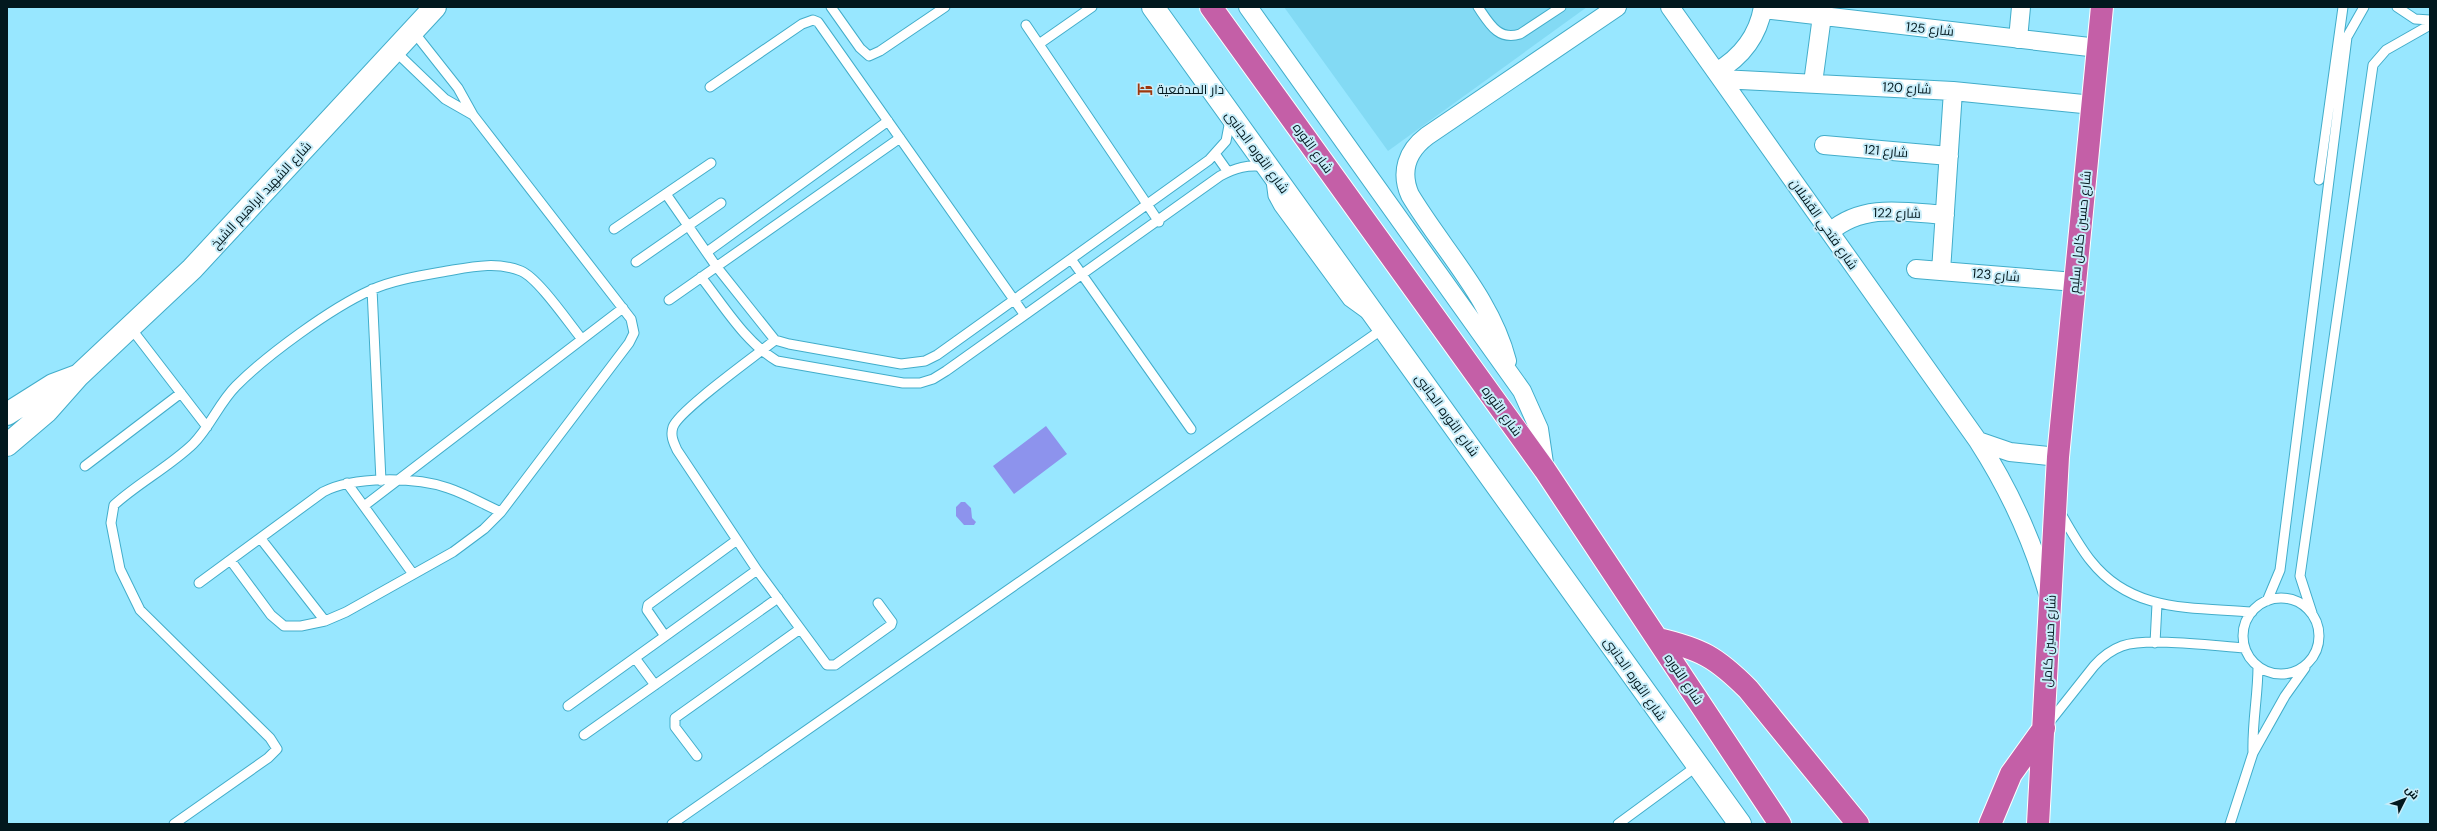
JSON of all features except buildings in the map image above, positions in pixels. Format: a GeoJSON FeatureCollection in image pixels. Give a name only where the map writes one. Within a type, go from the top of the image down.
{"type":"FeatureCollection","features":[{"type":"Feature","properties":{"kind":"highway","name":"شارع الثوره"},"geometry":{"type":"LineString","coordinates":[[1211,7],[1545,470],[1780,824]]}},
{"type":"Feature","properties":{"kind":"highway","name":"شارع حسين كامل سليم"},"geometry":{"type":"LineString","coordinates":[[2058,457],[2102,7]]}},
{"type":"Feature","properties":{"kind":"highway","name":"شارع حسين كامل"},"geometry":{"type":"LineString","coordinates":[[2038,824],[2058,457]]}},
{"type":"Feature","properties":{"kind":"highway"},"geometry":{"type":"LineString","coordinates":[[1658,639],[1703,652],[1731,672],[1748,689],[1858,824]]}},
{"type":"Feature","properties":{"kind":"highway"},"geometry":{"type":"LineString","coordinates":[[1990,824],[2011,774],[2044,728]]}},
{"type":"Feature","properties":{"kind":"street","name":"شارع الشهيد ابراهيم الشيخ"},"geometry":{"type":"LineString","coordinates":[[7,445],[56,402],[78,376],[197,264],[396,51],[435,7]]}},
{"type":"Feature","properties":{"kind":"street","name":"شارع الثوره الجانبى"},"geometry":{"type":"LineString","coordinates":[[1153,7],[1740,824]]}},
{"type":"Feature","properties":{"kind":"street"},"geometry":{"type":"LineString","coordinates":[[1248,7],[1527,400],[1535,420],[1543,450],[1545,470]]}},
{"type":"Feature","properties":{"kind":"street"},"geometry":{"type":"LineString","coordinates":[[1511,376],[1501,341],[1488,311],[1410,195],[1405,178],[1408,159],[1412,150],[1427,136],[1617,7]]}},
{"type":"Feature","properties":{"kind":"street","name":"شارع فتحي القشلان"},"geometry":{"type":"LineString","coordinates":[[1670,7],[1978,441],[2006,487],[2024,527],[2051,607]]}},
{"type":"Feature","properties":{"kind":"street"},"geometry":{"type":"LineString","coordinates":[[2018,39],[2021,7]]}},
{"type":"Feature","properties":{"kind":"street"},"geometry":{"type":"LineString","coordinates":[[1719,75],[1746,47],[1757,29],[1763,8]]}},
{"type":"Feature","properties":{"kind":"street","name":"شارع 125"},"geometry":{"type":"LineString","coordinates":[[1763,8],[2098,48]]}},
{"type":"Feature","properties":{"kind":"street"},"geometry":{"type":"LineString","coordinates":[[1813,83],[1822,16]]}},
{"type":"Feature","properties":{"kind":"street","name":"شارع 120"},"geometry":{"type":"LineString","coordinates":[[1719,75],[1813,83],[1953,91],[2092,105]]}},
{"type":"Feature","properties":{"kind":"street"},"geometry":{"type":"LineString","coordinates":[[1941,271],[1953,91]]}},
{"type":"Feature","properties":{"kind":"street","name":"شارع 121"},"geometry":{"type":"LineString","coordinates":[[1824,146],[1949,156]]}},
{"type":"Feature","properties":{"kind":"street","name":"شارع 122"},"geometry":{"type":"LineString","coordinates":[[1830,232],[1846,220],[1870,212],[1945,215]]}},
{"type":"Feature","properties":{"kind":"street","name":"شارع 123"},"geometry":{"type":"LineString","coordinates":[[1916,269],[2075,282]]}},
{"type":"Feature","properties":{"kind":"street","name":"شارع الشهيد ابراهيم الشيخ"},"geometry":{"type":"LineString","coordinates":[[7,414],[52,385],[78,376]]}},
{"type":"Feature","properties":{"kind":"street"},"geometry":{"type":"LineString","coordinates":[[1978,441],[2016,453],[2058,457]]}},
{"type":"Feature","properties":{"kind":"lane"},"geometry":{"type":"LineString","coordinates":[[831,7],[860,48],[869,56],[880,51],[945,7]]}},
{"type":"Feature","properties":{"kind":"lane"},"geometry":{"type":"LineString","coordinates":[[1039,44],[1092,7]]}},
{"type":"Feature","properties":{"kind":"lane"},"geometry":{"type":"LineString","coordinates":[[1478,7],[1495,30],[1506,36],[1520,34],[1561,7]]}},
{"type":"Feature","properties":{"kind":"lane"},"geometry":{"type":"LineString","coordinates":[[2397,7],[2415,19],[2430,20]]}},
{"type":"Feature","properties":{"kind":"lane"},"geometry":{"type":"LineString","coordinates":[[2268,601],[2280,570],[2347,37],[2362,11],[2343,10],[2319,180]]}},
{"type":"Feature","properties":{"kind":"lane"},"geometry":{"type":"LineString","coordinates":[[710,87],[802,24],[813,20],[822,26],[1024,314]]}},
{"type":"Feature","properties":{"kind":"lane"},"geometry":{"type":"LineString","coordinates":[[1026,25],[1159,222]]}},
{"type":"Feature","properties":{"kind":"lane"},"geometry":{"type":"LineString","coordinates":[[2230,824],[2253,753],[2285,696],[2315,655],[2319,634],[2300,576],[2373,65],[2386,50],[2430,25]]}},
{"type":"Feature","properties":{"kind":"lane"},"geometry":{"type":"LineString","coordinates":[[232,561],[271,615],[284,626],[301,626],[325,621],[346,612],[466,543],[501,512],[632,337],[634,327],[623,308],[473,115],[458,88],[413,31]]}},
{"type":"Feature","properties":{"kind":"lane"},"geometry":{"type":"LineString","coordinates":[[396,51],[445,99],[473,115]]}},
{"type":"Feature","properties":{"kind":"lane"},"geometry":{"type":"LineString","coordinates":[[666,194],[716,266],[775,340],[789,344],[889,362],[914,364],[925,361],[937,355],[1216,155],[1226,141],[1230,115]]}},
{"type":"Feature","properties":{"kind":"lane"},"geometry":{"type":"LineString","coordinates":[[707,252],[888,121]]}},
{"type":"Feature","properties":{"kind":"lane"},"geometry":{"type":"LineString","coordinates":[[669,300],[900,138]]}},
{"type":"Feature","properties":{"kind":"lane"},"geometry":{"type":"LineString","coordinates":[[1216,155],[1228,172]]}},
{"type":"Feature","properties":{"kind":"lane"},"geometry":{"type":"LineString","coordinates":[[614,229],[711,163]]}},
{"type":"Feature","properties":{"kind":"lane"},"geometry":{"type":"LineString","coordinates":[[701,277],[761,352],[777,361],[795,366],[889,381],[920,383],[933,379],[946,371],[1024,314],[1159,222],[1228,172],[1248,165],[1270,170]]}},
{"type":"Feature","properties":{"kind":"lane"},"geometry":{"type":"LineString","coordinates":[[636,262],[721,203]]}},
{"type":"Feature","properties":{"kind":"lane"},"geometry":{"type":"LineString","coordinates":[[1071,259],[1191,429]]}},
{"type":"Feature","properties":{"kind":"lane"},"geometry":{"type":"LineString","coordinates":[[178,823],[268,758],[277,749],[270,738],[140,610],[120,569],[112,533],[111,512],[114,505],[192,445],[207,427],[226,397],[245,378],[318,322],[348,302],[372,289],[429,274],[466,268],[492,265],[508,267],[523,272],[537,285],[582,338]]}},
{"type":"Feature","properties":{"kind":"lane"},"geometry":{"type":"LineString","coordinates":[[372,289],[381,481]]}},
{"type":"Feature","properties":{"kind":"lane"},"geometry":{"type":"LineString","coordinates":[[364,506],[623,308]]}},
{"type":"Feature","properties":{"kind":"lane"},"geometry":{"type":"LineString","coordinates":[[672,824],[1380,323]]}},
{"type":"Feature","properties":{"kind":"lane"},"geometry":{"type":"LineString","coordinates":[[130,327],[207,427]]}},
{"type":"Feature","properties":{"kind":"lane"},"geometry":{"type":"LineString","coordinates":[[775,340],[685,412],[673,428],[672,438],[677,450],[757,570],[827,665],[835,665],[892,623],[878,603]]}},
{"type":"Feature","properties":{"kind":"lane"},"geometry":{"type":"LineString","coordinates":[[85,466],[181,393]]}},
{"type":"Feature","properties":{"kind":"lane"},"geometry":{"type":"LineString","coordinates":[[199,584],[324,492],[347,483],[396,481],[447,487],[501,512]]}},
{"type":"Feature","properties":{"kind":"lane"},"geometry":{"type":"LineString","coordinates":[[347,483],[413,574]]}},
{"type":"Feature","properties":{"kind":"lane"},"geometry":{"type":"LineString","coordinates":[[2056,506],[2082,550],[2102,574],[2128,592],[2157,604],[2252,612]]}},
{"type":"Feature","properties":{"kind":"lane"},"geometry":{"type":"LineString","coordinates":[[261,539],[325,621]]}},
{"type":"Feature","properties":{"kind":"lane"},"geometry":{"type":"LineString","coordinates":[[665,636],[647,610],[648,605],[737,540]]}},
{"type":"Feature","properties":{"kind":"lane"},"geometry":{"type":"LineString","coordinates":[[568,706],[757,570]]}},
{"type":"Feature","properties":{"kind":"lane"},"geometry":{"type":"LineString","coordinates":[[584,735],[778,598]]}},
{"type":"Feature","properties":{"kind":"lane"},"geometry":{"type":"LineString","coordinates":[[2308,664],[2289,674],[2273,673],[2258,667],[2245,648],[2244,629],[2252,612],[2268,601],[2277,598],[2292,600],[2305,606],[2312,613]]}},
{"type":"Feature","properties":{"kind":"lane"},"geometry":{"type":"LineString","coordinates":[[2155,643],[2157,604]]}},
{"type":"Feature","properties":{"kind":"lane"},"geometry":{"type":"LineString","coordinates":[[697,756],[675,727],[676,718],[800,629]]}},
{"type":"Feature","properties":{"kind":"lane"},"geometry":{"type":"LineString","coordinates":[[2044,728],[2102,658],[2121,646],[2143,642],[2245,648]]}},
{"type":"Feature","properties":{"kind":"lane"},"geometry":{"type":"LineString","coordinates":[[635,658],[655,685]]}},
{"type":"Feature","properties":{"kind":"lane"},"geometry":{"type":"LineString","coordinates":[[2253,753],[2252,729],[2258,692],[2258,667]]}},
{"type":"Feature","properties":{"kind":"lane"},"geometry":{"type":"LineString","coordinates":[[1618,824],[1697,766]]}},
{"type":"Feature","properties":{"kind":"shaded area"},"geometry":{"type":"Polygon","coordinates":[[[1284,7],[1587,7],[1388,151],[1284,7]]]}},
{"type":"Feature","properties":{"kind":"water"},"geometry":{"type":"Polygon","coordinates":[[[1046,426],[1067,454],[1014,494],[993,466],[1046,426]]]}},
{"type":"Feature","properties":{"kind":"water"},"geometry":{"type":"Polygon","coordinates":[[[961,502],[965,502],[971,508],[972,518],[976,522],[974,525],[964,525],[956,516],[956,507],[961,502]]]}},
{"type":"Feature","properties":{"kind":"place","name":"دار المدفعية"},"geometry":{"type":"Point","coordinates":[1145,89]}}]}
